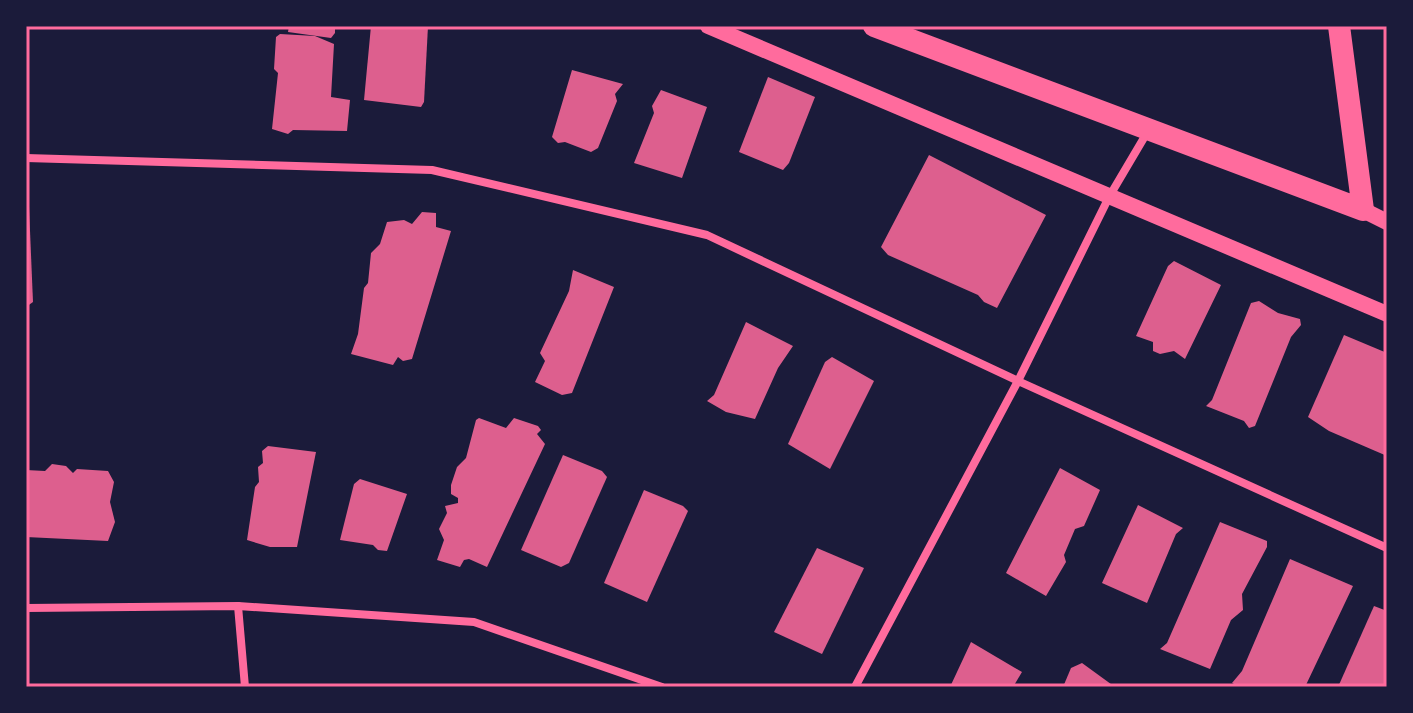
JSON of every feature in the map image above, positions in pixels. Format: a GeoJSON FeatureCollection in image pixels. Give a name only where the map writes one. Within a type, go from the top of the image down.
{"type":"FeatureCollection","features":[{"type":"Feature","properties":{"kind":"highway"},"geometry":{"type":"LineString","coordinates":[[874,26],[1363,210],[1339,26]]}},
{"type":"Feature","properties":{"kind":"main road"},"geometry":{"type":"LineString","coordinates":[[708,26],[1387,314]]}},
{"type":"Feature","properties":{"kind":"main road"},"geometry":{"type":"LineString","coordinates":[[1363,210],[1387,222]]}},
{"type":"Feature","properties":{"kind":"street"},"geometry":{"type":"LineString","coordinates":[[855,687],[1018,381],[1109,197],[1148,130]]}},
{"type":"Feature","properties":{"kind":"street"},"geometry":{"type":"LineString","coordinates":[[26,158],[432,170],[707,235],[1018,381],[1387,548]]}},
{"type":"Feature","properties":{"kind":"street"},"geometry":{"type":"LineString","coordinates":[[238,606],[245,687]]}},
{"type":"Feature","properties":{"kind":"street"},"geometry":{"type":"LineString","coordinates":[[26,608],[238,606],[474,622],[662,687]]}},
{"type":"Feature","properties":{"kind":"building"},"geometry":{"type":"Polygon","coordinates":[[[289,26],[335,26],[335,33],[331,38],[288,32],[289,26]]]}},
{"type":"Feature","properties":{"kind":"building"},"geometry":{"type":"Polygon","coordinates":[[[371,26],[428,26],[424,102],[421,107],[364,100],[371,26]]]}},
{"type":"Feature","properties":{"kind":"building"},"geometry":{"type":"Polygon","coordinates":[[[280,34],[315,36],[334,44],[331,97],[350,100],[347,131],[293,130],[288,134],[272,129],[278,73],[274,69],[276,37],[280,34]]]}},
{"type":"Feature","properties":{"kind":"building"},"geometry":{"type":"Polygon","coordinates":[[[572,70],[623,84],[615,94],[617,101],[598,148],[591,152],[565,142],[558,143],[552,137],[572,70]]]}},
{"type":"Feature","properties":{"kind":"building"},"geometry":{"type":"Polygon","coordinates":[[[768,77],[815,97],[789,163],[783,170],[739,152],[768,77]]]}},
{"type":"Feature","properties":{"kind":"building"},"geometry":{"type":"Polygon","coordinates":[[[661,90],[707,107],[682,178],[634,163],[654,113],[652,106],[661,90]]]}},
{"type":"Feature","properties":{"kind":"building"},"geometry":{"type":"Polygon","coordinates":[[[929,155],[1046,215],[997,308],[978,295],[888,255],[881,247],[929,155]]]}},
{"type":"Feature","properties":{"kind":"building"},"geometry":{"type":"Polygon","coordinates":[[[26,203],[29,207],[33,302],[26,307],[26,203]]]}},
{"type":"Feature","properties":{"kind":"building"},"geometry":{"type":"Polygon","coordinates":[[[422,212],[436,213],[436,227],[451,231],[412,359],[403,361],[398,357],[393,365],[351,354],[358,334],[371,253],[380,244],[387,222],[404,220],[412,224],[422,212]]]}},
{"type":"Feature","properties":{"kind":"building"},"geometry":{"type":"Polygon","coordinates":[[[1174,261],[1221,285],[1185,359],[1174,351],[1160,354],[1153,351],[1153,342],[1136,336],[1168,266],[1174,261]]]}},
{"type":"Feature","properties":{"kind":"building"},"geometry":{"type":"Polygon","coordinates":[[[573,270],[614,287],[572,393],[562,395],[535,382],[545,361],[540,353],[569,291],[573,270]]]}},
{"type":"Feature","properties":{"kind":"building"},"geometry":{"type":"Polygon","coordinates":[[[1259,301],[1278,313],[1300,319],[1301,325],[1291,337],[1255,426],[1249,428],[1244,421],[1206,406],[1212,400],[1251,303],[1259,301]]]}},
{"type":"Feature","properties":{"kind":"building"},"geometry":{"type":"Polygon","coordinates":[[[746,322],[793,346],[778,368],[755,419],[726,412],[707,401],[714,395],[746,322]]]}},
{"type":"Feature","properties":{"kind":"building"},"geometry":{"type":"Polygon","coordinates":[[[1344,335],[1387,353],[1387,456],[1329,431],[1308,417],[1344,335]]]}},
{"type":"Feature","properties":{"kind":"building"},"geometry":{"type":"Polygon","coordinates":[[[832,357],[874,381],[830,469],[788,444],[825,362],[832,357]]]}},
{"type":"Feature","properties":{"kind":"building"},"geometry":{"type":"Polygon","coordinates":[[[479,418],[506,428],[514,418],[538,426],[541,430],[537,434],[545,444],[487,567],[469,559],[464,560],[460,567],[437,560],[444,540],[439,529],[447,513],[445,506],[458,503],[458,498],[451,494],[451,485],[457,467],[466,458],[479,418]]]}},
{"type":"Feature","properties":{"kind":"building"},"geometry":{"type":"Polygon","coordinates":[[[268,446],[316,452],[297,547],[270,547],[247,540],[255,487],[259,482],[258,467],[263,463],[262,451],[268,446]]]}},
{"type":"Feature","properties":{"kind":"building"},"geometry":{"type":"Polygon","coordinates":[[[563,455],[602,471],[607,477],[569,563],[561,567],[521,550],[563,455]]]}},
{"type":"Feature","properties":{"kind":"building"},"geometry":{"type":"Polygon","coordinates":[[[52,464],[66,466],[73,473],[77,469],[108,471],[114,482],[110,502],[115,522],[108,541],[26,537],[26,470],[45,471],[52,464]]]}},
{"type":"Feature","properties":{"kind":"building"},"geometry":{"type":"Polygon","coordinates":[[[1060,468],[1100,490],[1084,526],[1075,529],[1064,555],[1066,562],[1046,596],[1006,573],[1060,468]]]}},
{"type":"Feature","properties":{"kind":"building"},"geometry":{"type":"Polygon","coordinates":[[[360,479],[407,494],[387,551],[378,550],[373,545],[340,540],[354,484],[360,479]]]}},
{"type":"Feature","properties":{"kind":"building"},"geometry":{"type":"Polygon","coordinates":[[[644,490],[688,511],[647,602],[604,583],[644,490]]]}},
{"type":"Feature","properties":{"kind":"building"},"geometry":{"type":"Polygon","coordinates":[[[1138,505],[1183,528],[1176,534],[1147,603],[1102,583],[1138,505]]]}},
{"type":"Feature","properties":{"kind":"building"},"geometry":{"type":"Polygon","coordinates":[[[1220,522],[1267,541],[1267,547],[1242,594],[1243,610],[1231,620],[1210,669],[1160,649],[1167,643],[1220,522]]]}},
{"type":"Feature","properties":{"kind":"building"},"geometry":{"type":"Polygon","coordinates":[[[817,548],[864,568],[822,654],[774,632],[817,548]]]}},
{"type":"Feature","properties":{"kind":"building"},"geometry":{"type":"Polygon","coordinates":[[[1290,559],[1353,586],[1305,687],[1240,687],[1232,683],[1242,671],[1290,559]]]}},
{"type":"Feature","properties":{"kind":"building"},"geometry":{"type":"Polygon","coordinates":[[[1374,606],[1387,611],[1387,687],[1338,687],[1374,606]]]}},
{"type":"Feature","properties":{"kind":"building"},"geometry":{"type":"Polygon","coordinates":[[[971,642],[1022,672],[1013,687],[950,687],[971,642]]]}},
{"type":"Feature","properties":{"kind":"building"},"geometry":{"type":"Polygon","coordinates":[[[1082,663],[1115,687],[1063,687],[1071,668],[1082,663]]]}}]}
